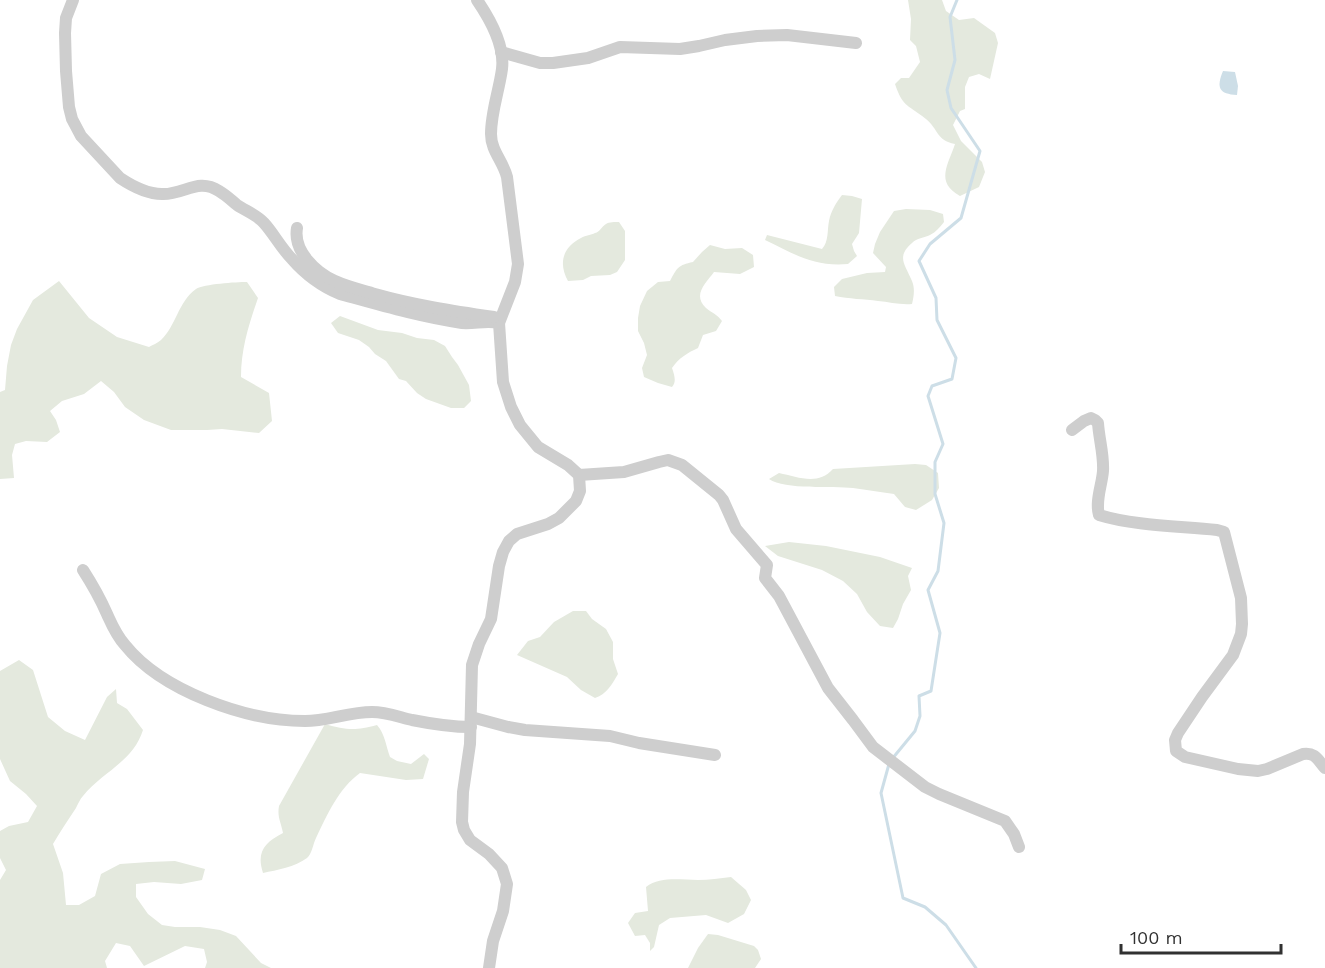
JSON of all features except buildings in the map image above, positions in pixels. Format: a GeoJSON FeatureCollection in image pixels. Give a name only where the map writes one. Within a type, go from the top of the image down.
{"type":"FeatureCollection","features":[{"type":"Feature","properties":{"kind":"street"},"geometry":{"type":"LineString","coordinates":[[73,0],[66,18],[65,33],[69,107],[81,136],[120,178],[141,189],[162,194],[202,185],[219,190],[258,217],[302,270],[327,288],[340,294],[432,318],[465,323],[500,320]]}},
{"type":"Feature","properties":{"kind":"street"},"geometry":{"type":"LineString","coordinates":[[477,0],[485,12],[501,52],[502,69],[492,114],[491,134],[493,149],[507,177],[518,264],[515,282],[500,320],[504,382],[511,407],[520,425],[533,442],[546,453],[568,465],[579,476],[580,491],[576,501],[559,518],[517,534],[509,541],[503,552],[496,579],[491,619],[472,665],[470,744],[463,792],[462,822],[470,840],[489,854],[502,868],[507,884],[489,968]]}},
{"type":"Feature","properties":{"kind":"street"},"geometry":{"type":"LineString","coordinates":[[501,52],[540,63],[553,63],[588,58],[620,47],[680,49],[757,36],[787,35],[856,43]]}},
{"type":"Feature","properties":{"kind":"street"},"geometry":{"type":"LineString","coordinates":[[297,228],[298,242],[304,256],[323,275],[334,281],[410,303],[500,320]]}},
{"type":"Feature","properties":{"kind":"street"},"geometry":{"type":"LineString","coordinates":[[1072,430],[1091,418],[1098,423],[1103,471],[1097,511],[1099,515],[1112,519],[1224,532],[1241,598],[1241,634],[1233,655],[1178,733],[1175,740],[1176,751],[1185,757],[1238,769],[1258,771],[1309,753],[1315,755],[1325,768]]}},
{"type":"Feature","properties":{"kind":"street"},"geometry":{"type":"LineString","coordinates":[[579,476],[624,472],[668,460],[682,465],[719,495],[736,529],[767,565],[765,578],[779,596],[828,688],[873,747],[925,787],[1005,821],[1019,847]]}},
{"type":"Feature","properties":{"kind":"street"},"geometry":{"type":"LineString","coordinates":[[83,570],[111,624],[133,655],[180,688],[235,710],[276,720],[306,721],[356,712],[376,712],[434,725],[471,722],[516,729],[610,736],[715,755]]}},
{"type":"Feature","properties":{"kind":"shaded area"},"geometry":{"type":"Polygon","coordinates":[[[908,0],[942,0],[946,11],[959,20],[974,18],[995,33],[998,43],[990,79],[979,74],[969,77],[965,87],[965,109],[960,111],[953,125],[961,141],[982,162],[985,172],[979,187],[960,196],[952,191],[946,179],[947,166],[955,144],[944,140],[926,119],[907,105],[895,84],[901,78],[909,78],[920,62],[916,46],[910,40],[911,19],[908,0]]]}},
{"type":"Feature","properties":{"kind":"shaded area"},"geometry":{"type":"Polygon","coordinates":[[[1223,71],[1235,72],[1237,95],[1226,93],[1221,89],[1223,71]]]}},
{"type":"Feature","properties":{"kind":"shaded area"},"geometry":{"type":"Polygon","coordinates":[[[842,195],[862,199],[859,233],[852,244],[857,256],[848,264],[814,261],[795,255],[765,240],[767,235],[822,249],[827,239],[831,214],[842,195]]]}},
{"type":"Feature","properties":{"kind":"shaded area"},"geometry":{"type":"Polygon","coordinates":[[[930,210],[943,214],[944,222],[932,234],[914,241],[904,252],[903,261],[914,286],[912,304],[835,296],[834,287],[842,279],[867,273],[885,272],[886,267],[873,253],[875,244],[894,211],[930,210]]]}},
{"type":"Feature","properties":{"kind":"shaded area"},"geometry":{"type":"Polygon","coordinates":[[[619,222],[625,231],[625,260],[617,272],[568,281],[563,262],[570,246],[583,237],[598,232],[607,223],[619,222]]]}},
{"type":"Feature","properties":{"kind":"shaded area"},"geometry":{"type":"Polygon","coordinates":[[[710,245],[725,249],[742,248],[753,255],[754,267],[740,274],[714,272],[704,285],[700,294],[702,303],[722,321],[716,331],[703,335],[698,348],[677,361],[672,368],[675,380],[672,387],[644,377],[642,368],[647,355],[638,331],[638,318],[640,306],[647,291],[658,282],[670,281],[678,268],[693,262],[710,245]]]}},
{"type":"Feature","properties":{"kind":"shaded area"},"geometry":{"type":"Polygon","coordinates":[[[59,281],[89,318],[117,337],[149,347],[160,341],[166,334],[185,300],[196,289],[247,282],[258,298],[244,347],[241,377],[269,393],[272,421],[259,433],[222,429],[171,430],[144,420],[125,407],[114,392],[101,381],[84,394],[62,401],[50,411],[60,432],[47,442],[26,441],[15,444],[12,455],[14,478],[0,479],[0,392],[5,390],[11,345],[33,300],[59,281]]]}},
{"type":"Feature","properties":{"kind":"shaded area"},"geometry":{"type":"Polygon","coordinates":[[[340,316],[378,330],[434,340],[445,346],[469,385],[471,401],[464,408],[451,408],[426,399],[406,381],[399,379],[386,361],[369,347],[359,340],[338,333],[331,323],[340,316]]]}},
{"type":"Feature","properties":{"kind":"shaded area"},"geometry":{"type":"Polygon","coordinates":[[[926,465],[938,473],[939,488],[932,500],[916,510],[905,507],[894,494],[853,488],[786,485],[769,479],[779,473],[814,479],[833,469],[926,465]]]}},
{"type":"Feature","properties":{"kind":"shaded area"},"geometry":{"type":"Polygon","coordinates":[[[789,542],[826,546],[880,557],[912,568],[908,576],[911,590],[893,628],[880,626],[867,612],[857,594],[843,581],[822,570],[778,556],[765,546],[789,542]]]}},
{"type":"Feature","properties":{"kind":"shaded area"},"geometry":{"type":"Polygon","coordinates":[[[573,611],[586,611],[592,619],[606,629],[613,642],[613,659],[618,674],[606,691],[595,698],[581,690],[567,677],[517,655],[528,641],[540,637],[554,622],[573,611]]]}},
{"type":"Feature","properties":{"kind":"shaded area"},"geometry":{"type":"Polygon","coordinates":[[[19,660],[33,670],[48,717],[65,731],[85,740],[107,697],[116,689],[117,703],[127,709],[143,730],[125,759],[82,797],[53,844],[63,873],[66,905],[79,905],[95,896],[101,874],[120,864],[175,861],[205,869],[202,880],[181,884],[154,882],[136,884],[136,897],[148,914],[162,925],[200,927],[220,930],[236,936],[261,963],[271,968],[205,968],[207,962],[204,949],[185,946],[144,966],[130,946],[116,943],[105,961],[107,968],[0,968],[0,880],[6,870],[0,858],[0,831],[9,826],[28,822],[37,806],[10,781],[0,759],[0,671],[19,660]]]}},
{"type":"Feature","properties":{"kind":"shaded area"},"geometry":{"type":"Polygon","coordinates":[[[325,724],[351,729],[377,725],[384,736],[390,757],[411,764],[424,754],[429,759],[423,779],[406,780],[360,773],[334,802],[307,858],[291,866],[263,873],[261,859],[264,848],[271,840],[283,833],[279,806],[325,724]]]}},
{"type":"Feature","properties":{"kind":"shaded area"},"geometry":{"type":"Polygon","coordinates":[[[731,877],[746,890],[751,900],[744,914],[728,923],[706,915],[670,918],[659,925],[654,947],[650,951],[650,943],[645,935],[635,936],[628,923],[635,913],[648,911],[646,887],[658,881],[731,877]]]}},
{"type":"Feature","properties":{"kind":"shaded area"},"geometry":{"type":"Polygon","coordinates":[[[708,934],[754,946],[761,959],[755,968],[688,968],[708,934]]]}},
{"type":"Feature","properties":{"kind":"waterway"},"geometry":{"type":"LineString","coordinates":[[892,759],[915,731],[920,716],[919,696],[931,691],[940,633],[928,590],[938,571],[944,523],[935,494],[935,462],[943,444],[928,396],[932,386],[952,379],[956,358],[937,320],[936,298],[919,261],[930,244],[961,218],[980,151],[951,108],[947,90],[955,60],[950,17],[957,0]]}},
{"type":"Feature","properties":{"kind":"waterway"},"geometry":{"type":"LineString","coordinates":[[889,764],[881,793],[903,898],[925,907],[946,925],[976,968]]}}]}
